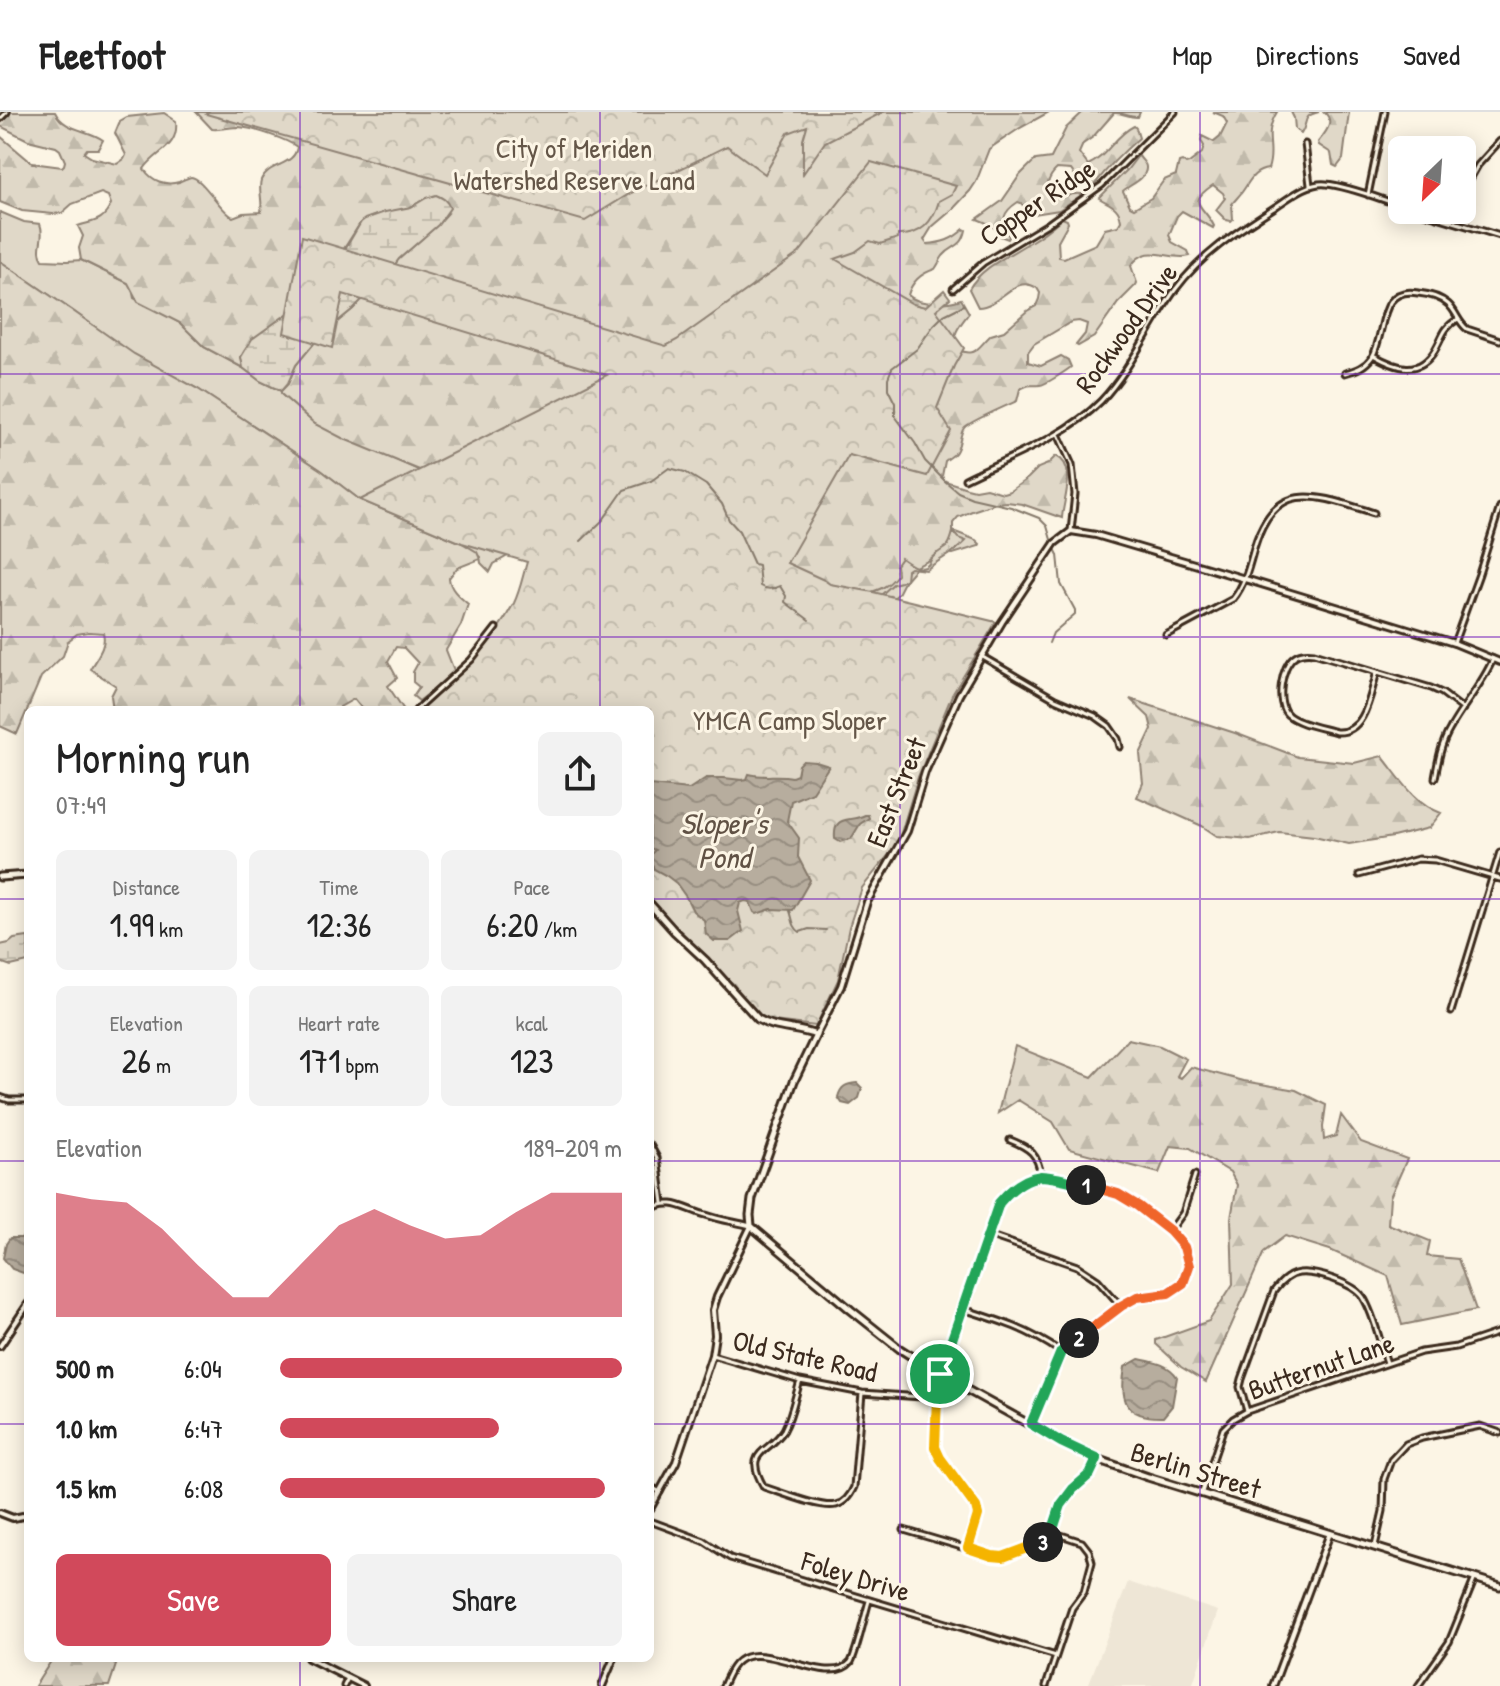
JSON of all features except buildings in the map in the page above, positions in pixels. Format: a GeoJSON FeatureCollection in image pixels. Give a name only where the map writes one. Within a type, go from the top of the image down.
{"type":"FeatureCollection","features":[{"type":"Feature","properties":{"kind":"main road"},"geometry":{"type":"LineString","coordinates":[[0,877],[24,875]]}},
{"type":"Feature","properties":{"kind":"main road"},"geometry":{"type":"LineString","coordinates":[[654,908],[758,1019],[768,1025],[816,1035]]}},
{"type":"Feature","properties":{"kind":"main road","name":"East Street"},"geometry":{"type":"LineString","coordinates":[[751,1226],[752,1199],[794,1081],[816,1035]]}},
{"type":"Feature","properties":{"kind":"main road","name":"Berlin Street"},"geometry":{"type":"LineString","coordinates":[[751,1226],[900,1349],[1061,1442],[1148,1477],[1500,1586]]}},
{"type":"Feature","properties":{"kind":"street"},"geometry":{"type":"LineString","coordinates":[[0,119],[7,112]]}},
{"type":"Feature","properties":{"kind":"street","name":"Copper Ridge"},"geometry":{"type":"LineString","coordinates":[[953,289],[983,263],[1049,223],[1102,185],[1175,112]]}},
{"type":"Feature","properties":{"kind":"street"},"geometry":{"type":"LineString","coordinates":[[1368,196],[1385,112]]}},
{"type":"Feature","properties":{"kind":"street"},"geometry":{"type":"LineString","coordinates":[[1476,168],[1500,141]]}},
{"type":"Feature","properties":{"kind":"street"},"geometry":{"type":"LineString","coordinates":[[1305,144],[1310,185],[1326,184],[1388,202]]}},
{"type":"Feature","properties":{"kind":"street","name":"Rockwood Drive"},"geometry":{"type":"LineString","coordinates":[[965,479],[1057,434],[1100,402],[1115,384],[1175,290],[1203,258],[1236,232],[1310,185]]}},
{"type":"Feature","properties":{"kind":"street"},"geometry":{"type":"LineString","coordinates":[[1461,224],[1500,236]]}},
{"type":"Feature","properties":{"kind":"street"},"geometry":{"type":"LineString","coordinates":[[1345,373],[1361,368],[1373,355],[1386,309],[1394,297],[1402,294],[1415,292],[1444,301],[1462,325],[1472,332],[1500,340]]}},
{"type":"Feature","properties":{"kind":"street"},"geometry":{"type":"LineString","coordinates":[[1373,355],[1398,367],[1416,366],[1429,358],[1446,328],[1458,319]]}},
{"type":"Feature","properties":{"kind":"street"},"geometry":{"type":"LineString","coordinates":[[1057,434],[1072,465],[1075,494],[1071,531],[1096,535],[1245,579],[1454,643],[1500,662]]}},
{"type":"Feature","properties":{"kind":"street"},"geometry":{"type":"LineString","coordinates":[[1166,635],[1233,599],[1240,591],[1257,537],[1275,508],[1291,499],[1308,496],[1326,498],[1374,513]]}},
{"type":"Feature","properties":{"kind":"street"},"geometry":{"type":"LineString","coordinates":[[1454,643],[1498,525],[1500,507]]}},
{"type":"Feature","properties":{"kind":"street","name":"East Street"},"geometry":{"type":"LineString","coordinates":[[816,1035],[841,986],[867,902],[907,831],[925,772],[959,695],[1055,543],[1071,531]]}},
{"type":"Feature","properties":{"kind":"street"},"geometry":{"type":"LineString","coordinates":[[420,706],[471,660],[496,628]]}},
{"type":"Feature","properties":{"kind":"street"},"geometry":{"type":"LineString","coordinates":[[1377,672],[1360,723],[1343,733],[1295,719],[1281,706],[1285,672],[1291,661],[1301,653],[1314,653],[1437,690],[1463,709]]}},
{"type":"Feature","properties":{"kind":"street"},"geometry":{"type":"LineString","coordinates":[[981,656],[1055,699],[1095,716],[1109,726],[1120,747]]}},
{"type":"Feature","properties":{"kind":"street"},"geometry":{"type":"LineString","coordinates":[[1435,778],[1448,732],[1484,679],[1493,659]]}},
{"type":"Feature","properties":{"kind":"street"},"geometry":{"type":"LineString","coordinates":[[1451,1012],[1500,852]]}},
{"type":"Feature","properties":{"kind":"street"},"geometry":{"type":"LineString","coordinates":[[1359,875],[1418,859],[1435,860],[1500,879]]}},
{"type":"Feature","properties":{"kind":"street"},"geometry":{"type":"LineString","coordinates":[[0,1097],[24,1100]]}},
{"type":"Feature","properties":{"kind":"street"},"geometry":{"type":"LineString","coordinates":[[1010,1140],[1028,1147],[1039,1162],[1041,1176]]}},
{"type":"Feature","properties":{"kind":"street"},"geometry":{"type":"LineString","coordinates":[[654,1152],[663,1203]]}},
{"type":"Feature","properties":{"kind":"street"},"geometry":{"type":"LineString","coordinates":[[1170,1231],[1183,1213],[1195,1175]]}},
{"type":"Feature","properties":{"kind":"street"},"geometry":{"type":"LineString","coordinates":[[968,1548],[978,1515],[976,1507],[935,1447],[937,1398],[999,1203],[1020,1184],[1041,1176],[1096,1187],[1118,1194],[1138,1206],[1170,1231],[1184,1247],[1189,1266],[1183,1283],[1168,1293],[1137,1297],[1121,1306],[1061,1352],[1031,1424]]}},
{"type":"Feature","properties":{"kind":"street"},"geometry":{"type":"LineString","coordinates":[[654,1207],[663,1203],[681,1205],[705,1215],[751,1226]]}},
{"type":"Feature","properties":{"kind":"street","name":"East Street"},"geometry":{"type":"LineString","coordinates":[[654,1502],[676,1462],[712,1355],[715,1335],[713,1310],[717,1297],[751,1226]]}},
{"type":"Feature","properties":{"kind":"street"},"geometry":{"type":"LineString","coordinates":[[988,1235],[1077,1266],[1098,1280],[1121,1306]]}},
{"type":"Feature","properties":{"kind":"street"},"geometry":{"type":"LineString","coordinates":[[1247,1411],[1240,1387],[1242,1379],[1274,1291],[1283,1280],[1296,1273],[1321,1275],[1362,1295],[1387,1363]]}},
{"type":"Feature","properties":{"kind":"street"},"geometry":{"type":"LineString","coordinates":[[963,1309],[1012,1324],[1061,1352]]}},
{"type":"Feature","properties":{"kind":"street"},"geometry":{"type":"LineString","coordinates":[[0,1346],[24,1310]]}},
{"type":"Feature","properties":{"kind":"street","name":"Butternut Lane"},"geometry":{"type":"LineString","coordinates":[[1202,1492],[1223,1429],[1247,1411],[1421,1352],[1456,1347],[1500,1332]]}},
{"type":"Feature","properties":{"kind":"street","name":"Old State Road"},"geometry":{"type":"LineString","coordinates":[[712,1355],[800,1381],[862,1393],[937,1398]]}},
{"type":"Feature","properties":{"kind":"street"},"geometry":{"type":"LineString","coordinates":[[800,1381],[787,1425],[780,1436],[759,1453],[756,1464],[758,1476],[764,1487],[825,1506],[838,1505],[849,1497],[854,1487],[862,1393]]}},
{"type":"Feature","properties":{"kind":"street"},"geometry":{"type":"LineString","coordinates":[[1375,1546],[1383,1511],[1384,1479],[1391,1460],[1406,1444],[1480,1426],[1500,1433]]}},
{"type":"Feature","properties":{"kind":"street"},"geometry":{"type":"LineString","coordinates":[[904,1530],[992,1556],[1003,1557],[1040,1544],[1052,1532],[1061,1505],[1090,1474],[1097,1459]]}},
{"type":"Feature","properties":{"kind":"street"},"geometry":{"type":"LineString","coordinates":[[654,1488],[660,1492]]}},
{"type":"Feature","properties":{"kind":"street"},"geometry":{"type":"LineString","coordinates":[[0,1513],[13,1518],[24,1516]]}},
{"type":"Feature","properties":{"kind":"street","name":"Foley Drive"},"geometry":{"type":"LineString","coordinates":[[654,1522],[704,1541],[730,1558],[1056,1656]]}},
{"type":"Feature","properties":{"kind":"street"},"geometry":{"type":"LineString","coordinates":[[1046,1686],[1072,1608],[1084,1592],[1092,1562],[1082,1542],[1052,1532]]}},
{"type":"Feature","properties":{"kind":"street"},"geometry":{"type":"LineString","coordinates":[[1273,1686],[1330,1533]]}},
{"type":"Feature","properties":{"kind":"street"},"geometry":{"type":"LineString","coordinates":[[1418,1686],[1449,1642],[1475,1578]]}},
{"type":"Feature","properties":{"kind":"street"},"geometry":{"type":"LineString","coordinates":[[723,1686],[732,1667],[744,1657],[758,1656],[825,1676],[840,1674],[851,1663],[869,1601]]}},
{"type":"Feature","properties":{"kind":"street"},"geometry":{"type":"LineString","coordinates":[[316,1662],[364,1686]]}},
{"type":"Feature","properties":{"kind":"street"},"geometry":{"type":"LineString","coordinates":[[602,1686],[612,1662]]}},
{"type":"Feature","properties":{"kind":"street"},"geometry":{"type":"LineString","coordinates":[[344,1686],[348,1678]]}},
{"type":"Feature","properties":{"kind":"shaded area"},"geometry":{"type":"Polygon","coordinates":[[[1128,1582],[1218,1611],[1192,1686],[1088,1686],[1128,1582]]]}},
{"type":"Feature","properties":{"kind":"green space"},"geometry":{"type":"Polygon","coordinates":[[[11,112],[55,112],[64,123],[103,140],[98,149],[87,149],[84,153],[117,164],[126,155],[115,133],[120,121],[127,117],[164,113],[176,121],[174,137],[144,169],[151,177],[164,183],[191,177],[195,179],[233,217],[261,212],[261,180],[270,170],[291,158],[297,147],[278,137],[245,128],[212,129],[196,112],[1049,112],[989,149],[970,191],[932,227],[924,240],[927,244],[942,242],[966,230],[960,243],[943,256],[935,269],[918,278],[908,295],[933,303],[961,299],[969,313],[954,339],[955,349],[972,352],[991,335],[1004,331],[1036,306],[1039,299],[1037,288],[1021,285],[994,302],[978,307],[969,289],[988,268],[1039,237],[1062,218],[1068,223],[1058,241],[1059,257],[1064,258],[1096,244],[1105,229],[1118,226],[1121,221],[1116,209],[1099,198],[1139,156],[1146,171],[1123,191],[1134,208],[1151,198],[1164,180],[1176,175],[1179,162],[1189,163],[1202,153],[1202,136],[1214,142],[1220,137],[1227,123],[1223,116],[1213,112],[1277,112],[1270,128],[1268,169],[1255,174],[1232,204],[1233,219],[1226,220],[1216,210],[1225,198],[1223,193],[1213,185],[1205,191],[1198,201],[1213,228],[1182,211],[1169,235],[1172,242],[1188,251],[1190,256],[1144,255],[1131,266],[1136,285],[1118,303],[1094,337],[1076,345],[1085,334],[1087,324],[1079,321],[1071,322],[1034,344],[1028,352],[1028,362],[1041,366],[1061,356],[1068,360],[1071,367],[1043,384],[1020,389],[1017,401],[967,426],[962,431],[957,450],[945,461],[942,476],[945,481],[975,490],[986,488],[1003,493],[1056,456],[1063,461],[1068,475],[1062,518],[1007,502],[958,517],[953,523],[953,531],[976,540],[979,546],[953,554],[937,553],[917,566],[888,603],[429,474],[315,424],[281,394],[296,365],[320,336],[353,309],[399,259],[448,213],[421,201],[361,222],[310,295],[246,348],[241,357],[243,368],[204,347],[180,323],[138,302],[128,283],[81,260],[79,248],[83,236],[78,226],[98,220],[105,214],[111,204],[108,196],[101,193],[72,204],[62,213],[53,214],[22,211],[0,202],[0,136],[32,163],[62,167],[65,161],[56,147],[28,140],[0,126],[0,122],[11,112]]]}},
{"type":"Feature","properties":{"kind":"green space","name":"City of Meriden Watershed Reserve Land"},"geometry":{"type":"Polygon","coordinates":[[[883,112],[825,142],[803,174],[803,140],[807,126],[788,133],[765,174],[727,146],[631,193],[585,221],[206,114],[883,112]]]}},
{"type":"Feature","properties":{"kind":"green space"},"geometry":{"type":"Polygon","coordinates":[[[1083,112],[1140,112],[1138,117],[1114,113],[1083,144],[1079,153],[1088,165],[1134,126],[1139,138],[1095,184],[1081,180],[1071,170],[1057,169],[1048,182],[1049,198],[1080,196],[1059,210],[1034,214],[1018,202],[1004,217],[1008,239],[977,219],[1002,201],[1032,163],[1051,158],[1066,128],[1083,112]]]}},
{"type":"Feature","properties":{"kind":"green space"},"geometry":{"type":"Polygon","coordinates":[[[1291,112],[1319,112],[1308,118],[1301,134],[1295,129],[1291,112]]]}},
{"type":"Feature","properties":{"kind":"green space"},"geometry":{"type":"Polygon","coordinates":[[[1324,112],[1349,112],[1343,159],[1337,167],[1333,165],[1331,153],[1318,142],[1329,124],[1324,112]]]}},
{"type":"Feature","properties":{"kind":"green space","name":"YMCA Camp Sloper"},"geometry":{"type":"Polygon","coordinates":[[[871,162],[956,186],[952,194],[939,201],[929,221],[919,230],[880,244],[870,241],[855,252],[835,259],[913,304],[925,307],[944,290],[950,298],[936,310],[964,348],[937,408],[951,431],[927,476],[849,455],[787,563],[830,584],[996,622],[952,695],[918,777],[898,843],[862,888],[849,927],[838,980],[816,1026],[764,1020],[654,905],[654,706],[424,706],[495,634],[514,603],[527,562],[462,543],[360,500],[607,375],[343,294],[332,348],[284,333],[302,236],[666,346],[799,253],[871,162]]]}},
{"type":"Feature","properties":{"kind":"green space"},"geometry":{"type":"Polygon","coordinates":[[[436,195],[450,208],[438,225],[399,259],[353,309],[320,336],[296,365],[281,391],[243,368],[241,357],[252,339],[301,304],[344,251],[361,222],[385,212],[411,207],[436,195]]]}},
{"type":"Feature","properties":{"kind":"green space"},"geometry":{"type":"Polygon","coordinates":[[[0,212],[24,222],[40,224],[43,260],[81,260],[128,283],[134,298],[180,323],[204,347],[281,391],[315,424],[552,530],[494,564],[490,572],[481,563],[480,557],[462,543],[360,500],[321,470],[198,389],[134,355],[0,261],[0,212]]]}},
{"type":"Feature","properties":{"kind":"green space"},"geometry":{"type":"Polygon","coordinates":[[[0,261],[134,354],[198,389],[321,470],[360,500],[462,543],[477,552],[480,559],[457,568],[449,578],[453,590],[468,604],[461,625],[446,650],[455,673],[419,701],[413,696],[419,687],[413,682],[413,672],[418,663],[404,648],[396,647],[388,661],[397,678],[388,686],[401,706],[360,706],[354,699],[342,706],[112,706],[111,696],[116,686],[90,669],[102,647],[103,633],[89,632],[77,634],[68,641],[63,656],[41,677],[29,706],[24,706],[24,717],[17,734],[0,726],[0,261]]]}},
{"type":"Feature","properties":{"kind":"green space"},"geometry":{"type":"Polygon","coordinates":[[[953,532],[966,541],[926,570],[910,568],[906,579],[893,584],[881,595],[865,594],[883,588],[894,579],[897,575],[896,565],[901,558],[916,567],[927,566],[948,546],[953,532]]]}},
{"type":"Feature","properties":{"kind":"green space"},"geometry":{"type":"Polygon","coordinates":[[[1130,699],[1298,757],[1354,763],[1382,756],[1415,796],[1441,813],[1429,828],[1349,844],[1279,832],[1250,839],[1217,836],[1202,826],[1137,797],[1143,783],[1140,754],[1152,729],[1149,717],[1130,699]]]}},
{"type":"Feature","properties":{"kind":"green space"},"geometry":{"type":"Polygon","coordinates":[[[24,938],[24,963],[11,966],[0,962],[0,945],[24,938]]]}},
{"type":"Feature","properties":{"kind":"green space"},"geometry":{"type":"Polygon","coordinates":[[[1128,1039],[1160,1046],[1186,1059],[1177,1076],[1181,1078],[1191,1067],[1296,1090],[1326,1105],[1324,1140],[1336,1136],[1341,1115],[1361,1142],[1407,1159],[1390,1197],[1388,1224],[1430,1241],[1427,1256],[1458,1259],[1476,1310],[1402,1325],[1388,1276],[1330,1250],[1285,1236],[1264,1252],[1206,1382],[1181,1367],[1156,1344],[1156,1340],[1209,1321],[1233,1284],[1231,1218],[1237,1185],[1230,1172],[1190,1148],[1170,1146],[1159,1173],[1069,1149],[1053,1122],[1018,1100],[998,1113],[1015,1046],[1092,1077],[1128,1039]]]}},
{"type":"Feature","properties":{"kind":"green space"},"geometry":{"type":"Polygon","coordinates":[[[50,1662],[117,1662],[109,1686],[35,1686],[50,1662]]]}},
{"type":"Feature","properties":{"kind":"water","name":"Sloper's Pond"},"geometry":{"type":"Polygon","coordinates":[[[803,761],[829,766],[812,792],[791,801],[787,821],[799,838],[798,857],[810,880],[793,910],[771,909],[757,914],[750,902],[740,903],[738,911],[743,931],[730,941],[714,941],[706,934],[704,920],[693,911],[676,883],[654,869],[654,785],[689,789],[706,778],[742,780],[747,779],[749,774],[792,777],[797,775],[803,761]]]}},
{"type":"Feature","properties":{"kind":"water"},"geometry":{"type":"Polygon","coordinates":[[[865,815],[869,818],[860,824],[851,839],[840,842],[835,839],[839,823],[865,815]]]}},
{"type":"Feature","properties":{"kind":"water"},"geometry":{"type":"Polygon","coordinates":[[[857,1083],[862,1088],[859,1098],[850,1105],[842,1103],[838,1097],[842,1088],[857,1083]]]}},
{"type":"Feature","properties":{"kind":"water"},"geometry":{"type":"Polygon","coordinates":[[[24,1236],[23,1273],[12,1269],[3,1258],[10,1238],[24,1236]]]}},
{"type":"Feature","properties":{"kind":"water"},"geometry":{"type":"Polygon","coordinates":[[[1139,1359],[1165,1366],[1177,1377],[1172,1406],[1163,1417],[1141,1415],[1128,1406],[1123,1390],[1125,1367],[1139,1359]]]}},
{"type":"Feature","properties":{"kind":"waterway"},"geometry":{"type":"LineString","coordinates":[[964,305],[944,315],[917,349],[892,368],[888,389],[895,403],[895,416],[925,461],[958,492],[1039,518],[1047,526],[1052,543]]}},
{"type":"Feature","properties":{"kind":"waterway"},"geometry":{"type":"LineString","coordinates":[[581,541],[603,520],[624,490],[651,481],[669,468],[685,472],[706,485],[722,504],[754,564],[758,565],[760,586],[770,589],[780,586],[786,596],[785,602],[809,620]]}},
{"type":"Feature","properties":{"kind":"waterway"},"geometry":{"type":"LineString","coordinates":[[1049,643],[1053,633],[1075,614],[1061,584],[1055,549]]}},
{"type":"Feature","properties":{"kind":"waterway"},"geometry":{"type":"LineString","coordinates":[[790,911],[794,925],[800,932],[826,930]]}},
{"type":"Feature","properties":{"kind":"route"},"geometry":{"type":"LineString","coordinates":[[1041,1176],[1118,1194],[1170,1231],[1184,1247],[1189,1266],[1183,1283],[1168,1293],[1137,1297],[1121,1306],[1061,1352],[1031,1424],[1097,1459],[1090,1474],[1061,1505],[1052,1532],[1040,1544],[1003,1557],[968,1548],[978,1515],[976,1507],[935,1447],[937,1398],[944,1377],[940,1374],[999,1203],[1020,1184],[1041,1176]]}}]}
